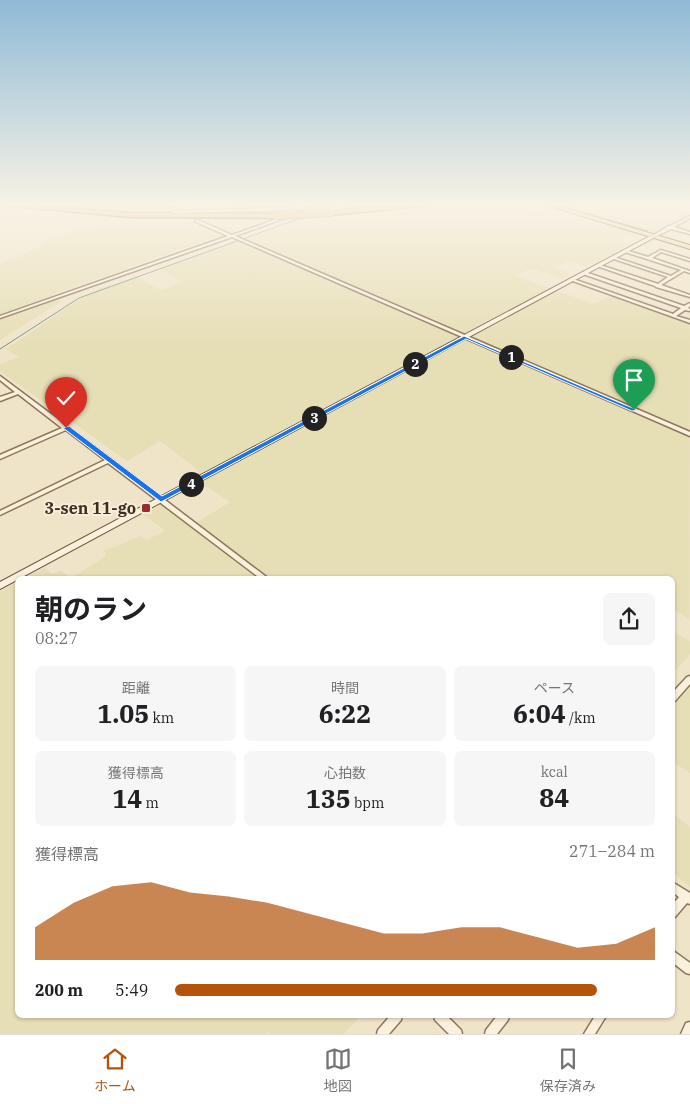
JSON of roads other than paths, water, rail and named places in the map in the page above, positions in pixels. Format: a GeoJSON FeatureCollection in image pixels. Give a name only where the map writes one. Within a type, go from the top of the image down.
{"type":"FeatureCollection","features":[{"type":"Feature","properties":{"kind":"street"},"geometry":{"type":"LineString","coordinates":[[0,317],[192,251]]}},
{"type":"Feature","properties":{"kind":"street"},"geometry":{"type":"LineString","coordinates":[[268,251],[690,434]]}},
{"type":"Feature","properties":{"kind":"street"},"geometry":{"type":"LineString","coordinates":[[19,576],[626,251]]}},
{"type":"Feature","properties":{"kind":"street"},"geometry":{"type":"LineString","coordinates":[[627,251],[690,272]]}},
{"type":"Feature","properties":{"kind":"street"},"geometry":{"type":"LineString","coordinates":[[648,258],[661,251]]}},
{"type":"Feature","properties":{"kind":"street"},"geometry":{"type":"LineString","coordinates":[[662,251],[690,260]]}},
{"type":"Feature","properties":{"kind":"street"},"geometry":{"type":"LineString","coordinates":[[613,258],[671,277]]}},
{"type":"Feature","properties":{"kind":"street"},"geometry":{"type":"LineString","coordinates":[[599,266],[690,296]]}},
{"type":"Feature","properties":{"kind":"street"},"geometry":{"type":"LineString","coordinates":[[657,286],[684,270]]}},
{"type":"Feature","properties":{"kind":"street"},"geometry":{"type":"LineString","coordinates":[[584,273],[687,309]]}},
{"type":"Feature","properties":{"kind":"street"},"geometry":{"type":"LineString","coordinates":[[572,280],[690,322]]}},
{"type":"Feature","properties":{"kind":"street"},"geometry":{"type":"LineString","coordinates":[[673,316],[687,309],[690,304]]}},
{"type":"Feature","properties":{"kind":"street"},"geometry":{"type":"LineString","coordinates":[[0,378],[262,576]]}},
{"type":"Feature","properties":{"kind":"street"},"geometry":{"type":"LineString","coordinates":[[0,399],[18,392]]}},
{"type":"Feature","properties":{"kind":"street"},"geometry":{"type":"LineString","coordinates":[[0,458],[66,428]]}},
{"type":"Feature","properties":{"kind":"street"},"geometry":{"type":"LineString","coordinates":[[0,513],[109,460]]}},
{"type":"Feature","properties":{"kind":"street"},"geometry":{"type":"LineString","coordinates":[[0,586],[15,578]]}},
{"type":"Feature","properties":{"kind":"street"},"geometry":{"type":"LineString","coordinates":[[675,696],[690,679]]}},
{"type":"Feature","properties":{"kind":"street"},"geometry":{"type":"LineString","coordinates":[[675,888],[688,898],[675,911]]}},
{"type":"Feature","properties":{"kind":"street"},"geometry":{"type":"LineString","coordinates":[[675,958],[690,970]]}},
{"type":"Feature","properties":{"kind":"street"},"geometry":{"type":"LineString","coordinates":[[382,1034],[395,1018]]}},
{"type":"Feature","properties":{"kind":"street"},"geometry":{"type":"LineString","coordinates":[[441,1018],[457,1034]]}},
{"type":"Feature","properties":{"kind":"street"},"geometry":{"type":"LineString","coordinates":[[490,1034],[502,1018]]}},
{"type":"Feature","properties":{"kind":"street"},"geometry":{"type":"LineString","coordinates":[[588,1034],[600,1018]]}},
{"type":"Feature","properties":{"kind":"street"},"geometry":{"type":"LineString","coordinates":[[686,1034],[690,1027]]}},
{"type":"Feature","properties":{"kind":"waterway"},"geometry":{"type":"LineString","coordinates":[[0,349],[79,298],[209,251]]}},
{"type":"Feature","properties":{"kind":"place","name":"3-sen 11-go"},"geometry":{"type":"Point","coordinates":[146,508]}}]}
